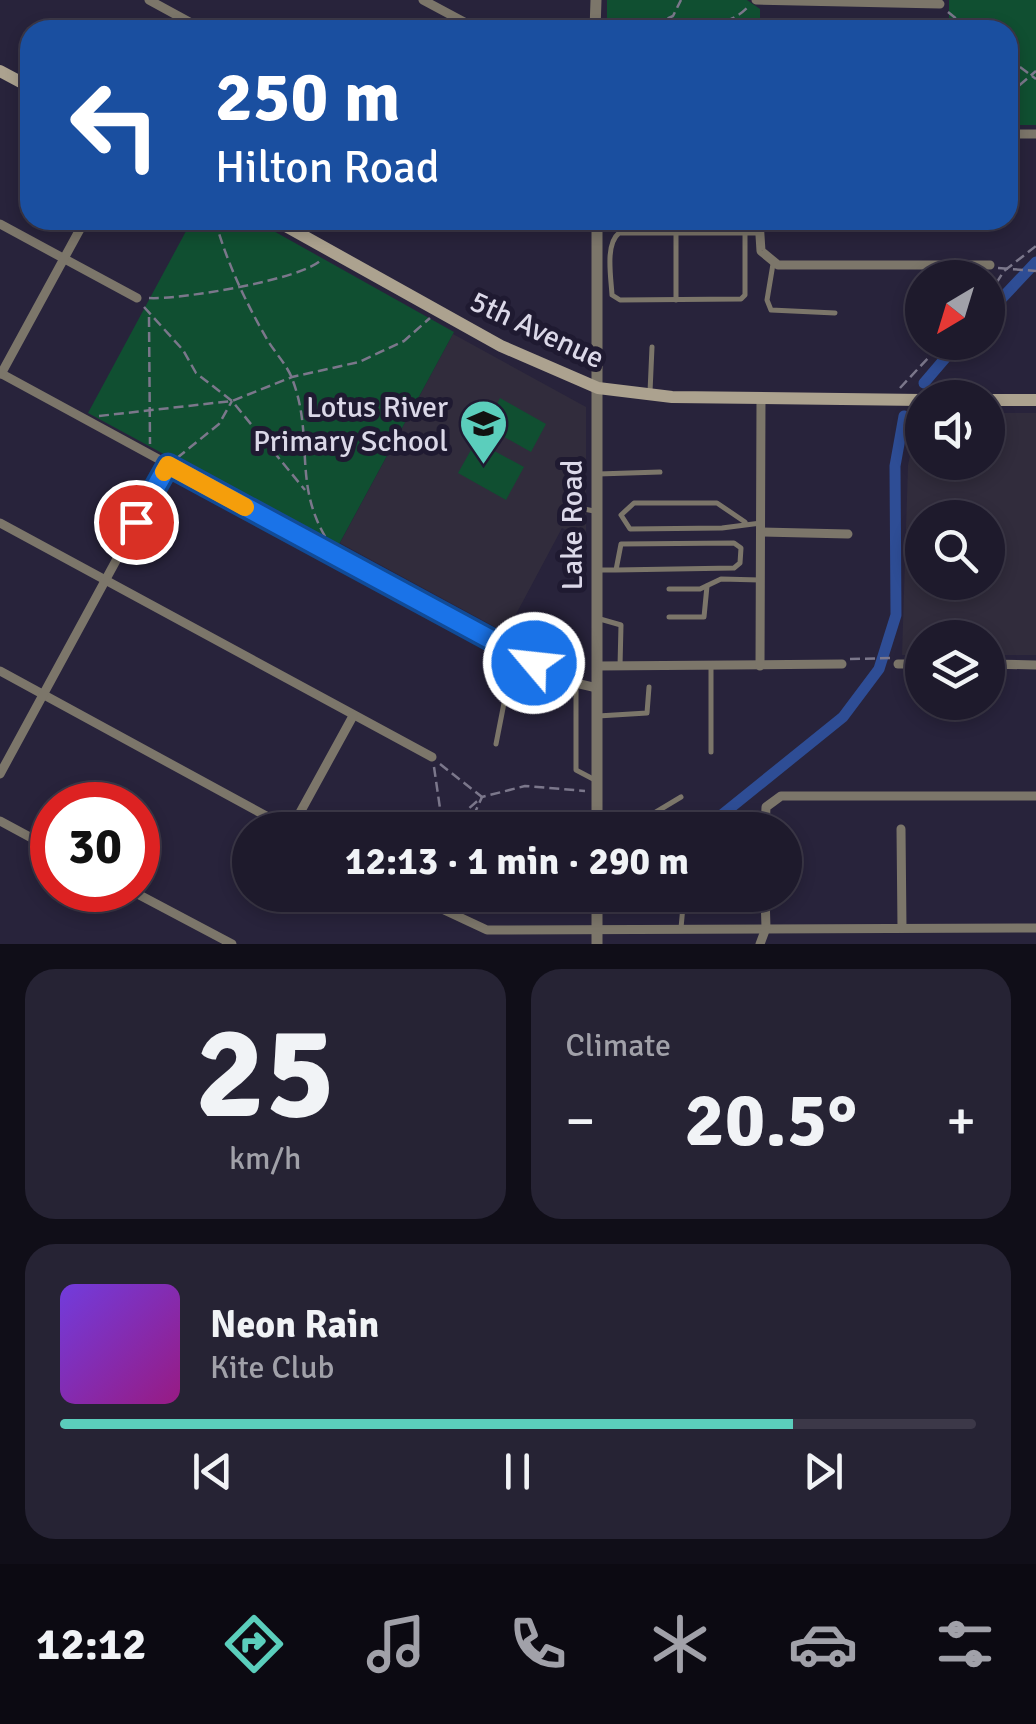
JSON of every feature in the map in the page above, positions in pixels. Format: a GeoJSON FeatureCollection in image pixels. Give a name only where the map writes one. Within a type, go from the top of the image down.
{"type":"FeatureCollection","features":[{"type":"Feature","properties":{"kind":"main road","name":"5th Avenue"},"geometry":{"type":"LineString","coordinates":[[294,230],[545,368],[598,388],[650,395],[761,398],[905,396]]}},
{"type":"Feature","properties":{"kind":"main road"},"geometry":{"type":"LineString","coordinates":[[1005,400],[1036,400]]}},
{"type":"Feature","properties":{"kind":"street"},"geometry":{"type":"LineString","coordinates":[[149,0],[186,20]]}},
{"type":"Feature","properties":{"kind":"street"},"geometry":{"type":"LineString","coordinates":[[422,0],[451,20]]}},
{"type":"Feature","properties":{"kind":"street"},"geometry":{"type":"LineString","coordinates":[[756,0],[940,4]]}},
{"type":"Feature","properties":{"kind":"street"},"geometry":{"type":"LineString","coordinates":[[0,224],[137,298]]}},
{"type":"Feature","properties":{"kind":"street"},"geometry":{"type":"LineString","coordinates":[[79,230],[1,373],[572,683],[597,688]]}},
{"type":"Feature","properties":{"kind":"street","name":"Lake Road"},"geometry":{"type":"LineString","coordinates":[[597,230],[597,812]]}},
{"type":"Feature","properties":{"kind":"street"},"geometry":{"type":"LineString","coordinates":[[760,230],[761,251],[773,264],[905,265]]}},
{"type":"Feature","properties":{"kind":"street"},"geometry":{"type":"LineString","coordinates":[[760,666],[761,398]]}},
{"type":"Feature","properties":{"kind":"street"},"geometry":{"type":"LineString","coordinates":[[0,774],[168,465]]}},
{"type":"Feature","properties":{"kind":"street"},"geometry":{"type":"LineString","coordinates":[[0,523],[432,757]]}},
{"type":"Feature","properties":{"kind":"street"},"geometry":{"type":"LineString","coordinates":[[761,527],[848,534]]}},
{"type":"Feature","properties":{"kind":"street"},"geometry":{"type":"LineString","coordinates":[[898,661],[905,662]]}},
{"type":"Feature","properties":{"kind":"street"},"geometry":{"type":"LineString","coordinates":[[597,666],[842,664]]}},
{"type":"Feature","properties":{"kind":"street"},"geometry":{"type":"LineString","coordinates":[[1005,664],[1036,664]]}},
{"type":"Feature","properties":{"kind":"street"},"geometry":{"type":"LineString","coordinates":[[0,671],[259,812]]}},
{"type":"Feature","properties":{"kind":"street"},"geometry":{"type":"LineString","coordinates":[[302,812],[354,716]]}},
{"type":"Feature","properties":{"kind":"street"},"geometry":{"type":"LineString","coordinates":[[766,812],[781,796],[1036,796]]}},
{"type":"Feature","properties":{"kind":"street"},"geometry":{"type":"LineString","coordinates":[[0,821],[30,837]]}},
{"type":"Feature","properties":{"kind":"street"},"geometry":{"type":"LineString","coordinates":[[902,829],[902,928]]}},
{"type":"Feature","properties":{"kind":"street"},"geometry":{"type":"LineString","coordinates":[[160,906],[232,944]]}},
{"type":"Feature","properties":{"kind":"street"},"geometry":{"type":"LineString","coordinates":[[448,912],[487,930],[1036,928]]}},
{"type":"Feature","properties":{"kind":"street"},"geometry":{"type":"LineString","coordinates":[[597,912],[597,944]]}},
{"type":"Feature","properties":{"kind":"street"},"geometry":{"type":"LineString","coordinates":[[760,944],[766,928],[766,912]]}},
{"type":"Feature","properties":{"kind":"lane"},"geometry":{"type":"LineString","coordinates":[[745,233],[744,297],[618,300],[612,292],[613,236],[676,233],[745,233],[760,234]]}},
{"type":"Feature","properties":{"kind":"lane"},"geometry":{"type":"LineString","coordinates":[[676,233],[676,300]]}},
{"type":"Feature","properties":{"kind":"lane"},"geometry":{"type":"LineString","coordinates":[[773,264],[767,300],[771,310],[835,313]]}},
{"type":"Feature","properties":{"kind":"lane"},"geometry":{"type":"LineString","coordinates":[[650,395],[652,347]]}},
{"type":"Feature","properties":{"kind":"lane"},"geometry":{"type":"LineString","coordinates":[[597,474],[660,472]]}},
{"type":"Feature","properties":{"kind":"lane"},"geometry":{"type":"LineString","coordinates":[[745,522],[722,528],[630,530],[621,515],[634,503],[717,503],[745,522],[761,527]]}},
{"type":"Feature","properties":{"kind":"lane"},"geometry":{"type":"LineString","coordinates":[[574,507],[597,512]]}},
{"type":"Feature","properties":{"kind":"lane"},"geometry":{"type":"LineString","coordinates":[[597,570],[616,570],[734,568],[740,563],[741,548],[734,543],[620,544],[616,570]]}},
{"type":"Feature","properties":{"kind":"lane"},"geometry":{"type":"LineString","coordinates":[[669,589],[707,586],[720,578],[760,580]]}},
{"type":"Feature","properties":{"kind":"lane"},"geometry":{"type":"LineString","coordinates":[[669,617],[704,616],[707,586]]}},
{"type":"Feature","properties":{"kind":"lane"},"geometry":{"type":"LineString","coordinates":[[597,619],[621,626],[620,666]]}},
{"type":"Feature","properties":{"kind":"lane"},"geometry":{"type":"LineString","coordinates":[[710,666],[711,752]]}},
{"type":"Feature","properties":{"kind":"lane"},"geometry":{"type":"LineString","coordinates":[[496,744],[505,698],[572,683],[576,770],[597,786]]}},
{"type":"Feature","properties":{"kind":"lane"},"geometry":{"type":"LineString","coordinates":[[597,716],[647,713],[650,687]]}},
{"type":"Feature","properties":{"kind":"lane"},"geometry":{"type":"LineString","coordinates":[[656,812],[681,797]]}},
{"type":"Feature","properties":{"kind":"lane"},"geometry":{"type":"LineString","coordinates":[[681,928],[682,912]]}},
{"type":"Feature","properties":{"kind":"path"},"geometry":{"type":"LineString","coordinates":[[666,20],[681,0]]}},
{"type":"Feature","properties":{"kind":"path"},"geometry":{"type":"LineString","coordinates":[[723,20],[740,15],[756,0]]}},
{"type":"Feature","properties":{"kind":"path"},"geometry":{"type":"LineString","coordinates":[[940,4],[958,20]]}},
{"type":"Feature","properties":{"kind":"path"},"geometry":{"type":"LineString","coordinates":[[1018,65],[1036,79]]}},
{"type":"Feature","properties":{"kind":"path"},"geometry":{"type":"LineString","coordinates":[[1018,87],[1036,71]]}},
{"type":"Feature","properties":{"kind":"path"},"geometry":{"type":"LineString","coordinates":[[219,230],[240,288],[292,377],[304,422],[305,490],[310,511],[336,556]]}},
{"type":"Feature","properties":{"kind":"path"},"geometry":{"type":"LineString","coordinates":[[1005,270],[1036,246]]}},
{"type":"Feature","properties":{"kind":"path"},"geometry":{"type":"LineString","coordinates":[[137,298],[174,300],[240,288],[312,269],[327,248]]}},
{"type":"Feature","properties":{"kind":"path"},"geometry":{"type":"LineString","coordinates":[[1005,271],[1036,271]]}},
{"type":"Feature","properties":{"kind":"path"},"geometry":{"type":"LineString","coordinates":[[137,298],[184,350],[196,373],[232,401],[305,490]]}},
{"type":"Feature","properties":{"kind":"path"},"geometry":{"type":"LineString","coordinates":[[92,424],[96,416],[232,401],[292,377],[359,362],[404,341],[439,311]]}},
{"type":"Feature","properties":{"kind":"path"},"geometry":{"type":"LineString","coordinates":[[149,314],[150,455]]}},
{"type":"Feature","properties":{"kind":"path"},"geometry":{"type":"LineString","coordinates":[[896,394],[927,360]]}},
{"type":"Feature","properties":{"kind":"path"},"geometry":{"type":"LineString","coordinates":[[168,465],[219,424],[232,401]]}},
{"type":"Feature","properties":{"kind":"path"},"geometry":{"type":"LineString","coordinates":[[842,664],[846,659],[898,661]]}},
{"type":"Feature","properties":{"kind":"path"},"geometry":{"type":"LineString","coordinates":[[432,757],[482,798]]}},
{"type":"Feature","properties":{"kind":"path"},"geometry":{"type":"LineString","coordinates":[[432,757],[441,812]]}},
{"type":"Feature","properties":{"kind":"path"},"geometry":{"type":"LineString","coordinates":[[465,812],[482,798],[525,786],[597,786]]}},
{"type":"Feature","properties":{"kind":"path"},"geometry":{"type":"LineString","coordinates":[[475,812],[482,798]]}},
{"type":"Feature","properties":{"kind":"shaded area","name":"Lotus River Primary School"},"geometry":{"type":"Polygon","coordinates":[[[453,334],[586,407],[586,540],[562,528],[506,633],[340,543],[453,334]]]}},
{"type":"Feature","properties":{"kind":"shaded area"},"geometry":{"type":"Polygon","coordinates":[[[1005,413],[1036,413],[1036,655],[1005,655],[1005,620],[905,620],[902,655],[905,560],[905,600],[1005,600],[1005,500],[907,500],[908,480],[1005,480],[1005,413]]]}},
{"type":"Feature","properties":{"kind":"green space"},"geometry":{"type":"Polygon","coordinates":[[[607,0],[747,0],[760,9],[760,20],[607,20],[607,0]]]}},
{"type":"Feature","properties":{"kind":"green space"},"geometry":{"type":"Polygon","coordinates":[[[949,0],[1036,0],[1036,125],[1018,125],[1018,20],[949,20],[949,0]]]}},
{"type":"Feature","properties":{"kind":"green space"},"geometry":{"type":"Polygon","coordinates":[[[187,230],[272,230],[454,332],[337,548],[88,413],[187,230]]]}},
{"type":"Feature","properties":{"kind":"green space"},"geometry":{"type":"Polygon","coordinates":[[[500,398],[546,424],[531,452],[485,426],[500,398]]]}},
{"type":"Feature","properties":{"kind":"green space"},"geometry":{"type":"Polygon","coordinates":[[[476,441],[524,467],[506,500],[458,473],[476,441]]]}},
{"type":"Feature","properties":{"kind":"waterway"},"geometry":{"type":"LineString","coordinates":[[1005,295],[1036,262]]}},
{"type":"Feature","properties":{"kind":"waterway"},"geometry":{"type":"LineString","coordinates":[[927,380],[944,360]]}},
{"type":"Feature","properties":{"kind":"waterway"},"geometry":{"type":"LineString","coordinates":[[725,812],[843,717],[879,669],[896,615],[895,466],[904,416]]}},
{"type":"Feature","properties":{"kind":"slow traffic"},"geometry":{"type":"LineString","coordinates":[[164,472],[168,465],[245,507]]}},
{"type":"Feature","properties":{"kind":"place","name":"Lotus River Primary School"},"geometry":{"type":"Point","coordinates":[483,466]}},
{"type":"Feature","properties":{"kind":"route"},"geometry":{"type":"LineString","coordinates":[[136,522],[168,465],[534,663]]}}]}
